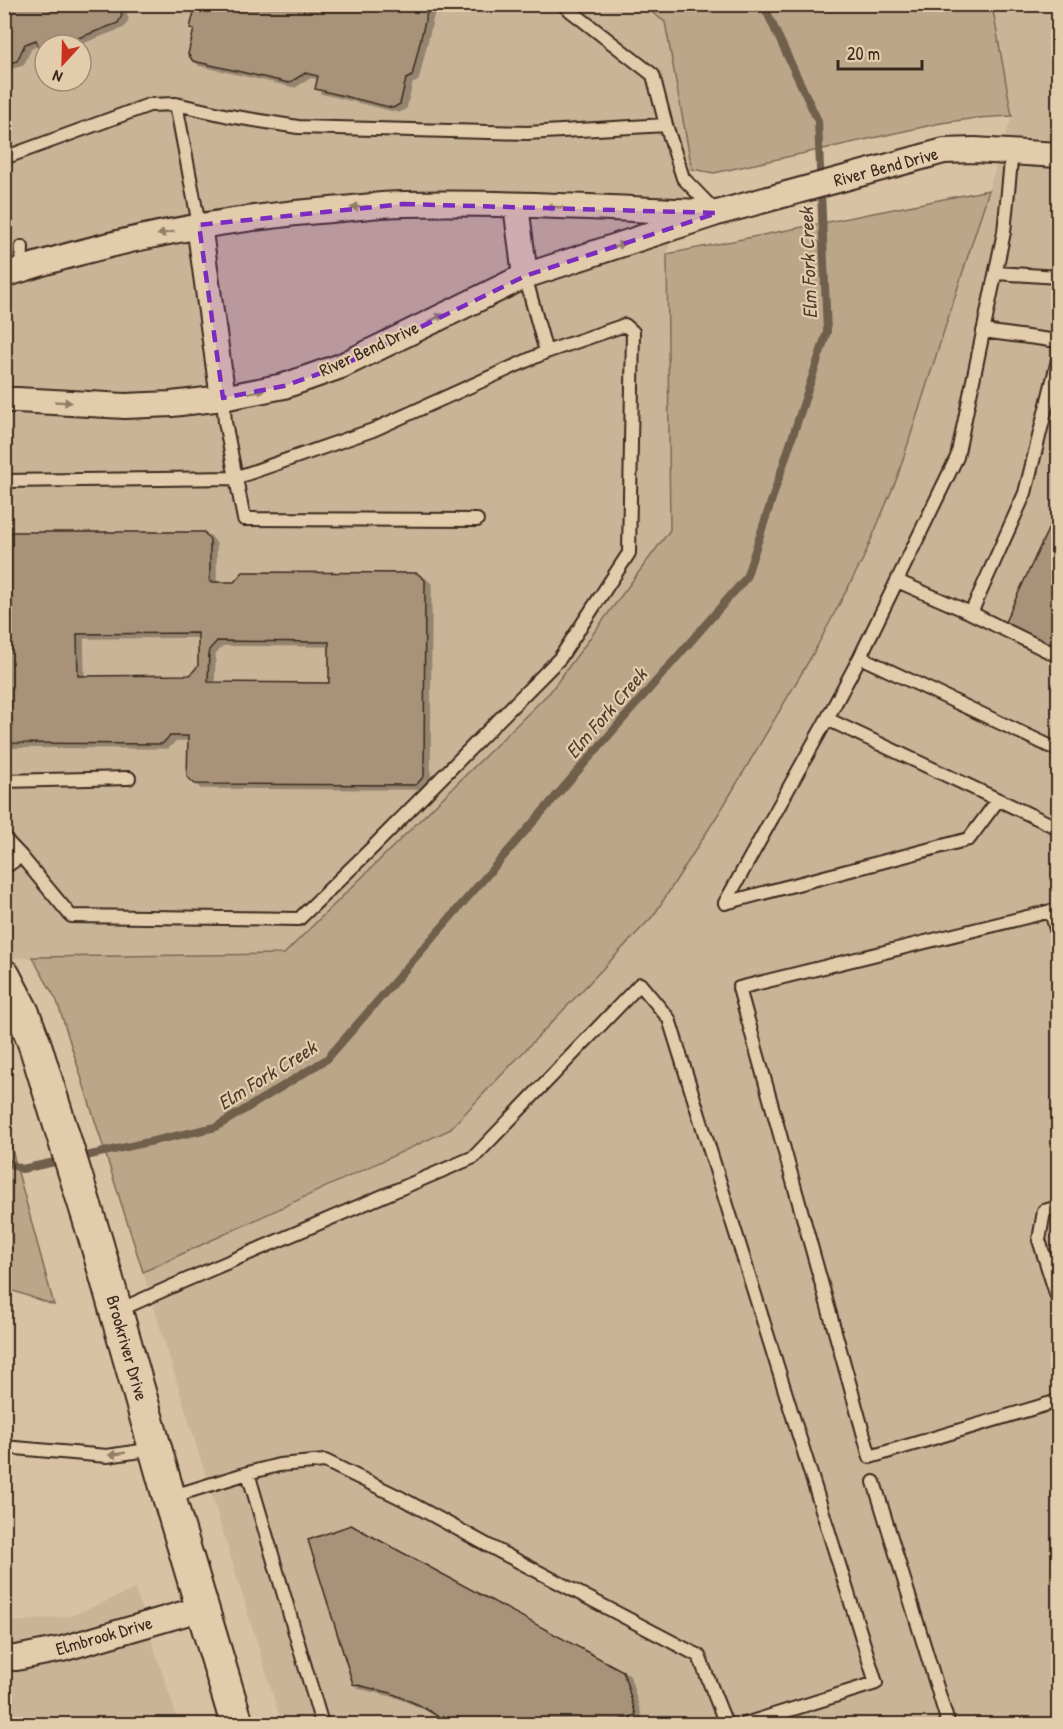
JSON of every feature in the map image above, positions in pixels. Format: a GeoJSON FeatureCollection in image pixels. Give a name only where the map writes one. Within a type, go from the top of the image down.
{"type":"FeatureCollection","features":[{"type":"Feature","properties":{"kind":"street","name":"River Bend Drive"},"geometry":{"type":"LineString","coordinates":[[4,400],[125,406],[172,404],[223,398],[284,386],[341,366],[525,276],[726,210],[944,151],[1012,151],[1059,155]]}},
{"type":"Feature","properties":{"kind":"street","name":"River Bend Drive"},"geometry":{"type":"LineString","coordinates":[[16,264],[199,225],[287,213],[404,204],[726,210]]}},
{"type":"Feature","properties":{"kind":"street"},"geometry":{"type":"LineString","coordinates":[[516,205],[525,276]]}},
{"type":"Feature","properties":{"kind":"street"},"geometry":{"type":"LineString","coordinates":[[199,225],[223,398]]}},
{"type":"Feature","properties":{"kind":"street","name":"Brookriver Drive"},"geometry":{"type":"LineString","coordinates":[[4,976],[23,1013],[35,1045],[96,1241],[237,1725]]}},
{"type":"Feature","properties":{"kind":"street","name":"Elmbrook Drive"},"geometry":{"type":"LineString","coordinates":[[4,1658],[16,1658],[62,1649],[203,1608]]}},
{"type":"Feature","properties":{"kind":"lane"},"geometry":{"type":"LineString","coordinates":[[562,4],[653,75],[683,178],[726,210]]}},
{"type":"Feature","properties":{"kind":"lane"},"geometry":{"type":"LineString","coordinates":[[4,158],[150,105],[176,104],[229,116],[298,127],[527,134],[666,125]]}},
{"type":"Feature","properties":{"kind":"lane"},"geometry":{"type":"LineString","coordinates":[[176,104],[199,225]]}},
{"type":"Feature","properties":{"kind":"lane"},"geometry":{"type":"LineString","coordinates":[[998,800],[969,839],[725,903],[860,657],[957,457],[1004,232],[1012,151]]}},
{"type":"Feature","properties":{"kind":"lane"},"geometry":{"type":"LineString","coordinates":[[996,273],[1059,277]]}},
{"type":"Feature","properties":{"kind":"lane"},"geometry":{"type":"LineString","coordinates":[[525,276],[546,352]]}},
{"type":"Feature","properties":{"kind":"lane"},"geometry":{"type":"LineString","coordinates":[[4,481],[235,478],[373,430],[546,352],[625,325],[633,332],[629,553],[560,658],[299,919],[71,916],[4,838]]}},
{"type":"Feature","properties":{"kind":"lane"},"geometry":{"type":"LineString","coordinates":[[983,331],[1059,341]]}},
{"type":"Feature","properties":{"kind":"lane"},"geometry":{"type":"LineString","coordinates":[[971,613],[1024,493],[1059,360]]}},
{"type":"Feature","properties":{"kind":"lane"},"geometry":{"type":"LineString","coordinates":[[223,398],[225,423],[244,519],[477,520]]}},
{"type":"Feature","properties":{"kind":"lane"},"geometry":{"type":"LineString","coordinates":[[897,581],[971,613],[1059,656]]}},
{"type":"Feature","properties":{"kind":"lane"},"geometry":{"type":"LineString","coordinates":[[860,657],[1057,745]]}},
{"type":"Feature","properties":{"kind":"lane"},"geometry":{"type":"LineString","coordinates":[[826,719],[1059,828]]}},
{"type":"Feature","properties":{"kind":"lane"},"geometry":{"type":"LineString","coordinates":[[4,781],[129,778]]}},
{"type":"Feature","properties":{"kind":"lane"},"geometry":{"type":"LineString","coordinates":[[4,868],[21,856]]}},
{"type":"Feature","properties":{"kind":"lane"},"geometry":{"type":"LineString","coordinates":[[1059,937],[1051,911],[739,988],[870,1457],[1059,1401]]}},
{"type":"Feature","properties":{"kind":"lane"},"geometry":{"type":"LineString","coordinates":[[116,1312],[474,1157],[640,984],[669,1019],[876,1683],[745,1725]]}},
{"type":"Feature","properties":{"kind":"lane"},"geometry":{"type":"LineString","coordinates":[[1059,1207],[1044,1211],[1040,1240],[1059,1300]]}},
{"type":"Feature","properties":{"kind":"lane"},"geometry":{"type":"LineString","coordinates":[[4,1447],[107,1456],[155,1448]]}},
{"type":"Feature","properties":{"kind":"lane"},"geometry":{"type":"LineString","coordinates":[[169,1497],[279,1465],[325,1461],[401,1498],[699,1656],[726,1725]]}},
{"type":"Feature","properties":{"kind":"lane"},"geometry":{"type":"LineString","coordinates":[[248,1473],[322,1725]]}},
{"type":"Feature","properties":{"kind":"lane"},"geometry":{"type":"LineString","coordinates":[[874,1482],[948,1723],[944,1725]]}},
{"type":"Feature","properties":{"kind":"highlighted area"},"geometry":{"type":"Polygon","coordinates":[[[403,204],[717,213],[525,276],[341,366],[284,386],[223,398],[199,225],[403,204]]]}},
{"type":"Feature","properties":{"kind":"shaded area"},"geometry":{"type":"Polygon","coordinates":[[[642,4],[665,22],[692,169],[667,254],[670,530],[550,692],[284,955],[5,958],[4,5],[642,4]]]}},
{"type":"Feature","properties":{"kind":"shaded area"},"geometry":{"type":"Polygon","coordinates":[[[642,5],[992,5],[1012,116],[941,123],[714,173],[692,169],[665,22],[642,5]]]}},
{"type":"Feature","properties":{"kind":"shaded area"},"geometry":{"type":"Polygon","coordinates":[[[992,5],[1058,5],[1058,1724],[282,1724],[143,1272],[449,1130],[863,559],[897,478],[1012,116],[992,5]]]}},
{"type":"Feature","properties":{"kind":"shaded area"},"geometry":{"type":"Polygon","coordinates":[[[989,190],[897,478],[863,559],[813,654],[724,805],[654,915],[449,1130],[143,1272],[57,1001],[32,957],[284,954],[550,692],[670,530],[667,254],[989,190]]]}},
{"type":"Feature","properties":{"kind":"shaded area"},"geometry":{"type":"Polygon","coordinates":[[[5,1124],[54,1305],[5,1288],[5,1124]]]}},
{"type":"Feature","properties":{"kind":"shaded area"},"geometry":{"type":"Polygon","coordinates":[[[135,1589],[179,1724],[5,1724],[4,1623],[71,1616],[135,1589]]]}},
{"type":"Feature","properties":{"kind":"building"},"geometry":{"type":"Polygon","coordinates":[[[4,4],[118,4],[122,15],[118,23],[92,33],[33,33],[33,41],[25,44],[17,61],[4,65],[4,4]]]}},
{"type":"Feature","properties":{"kind":"building"},"geometry":{"type":"Polygon","coordinates":[[[196,4],[429,4],[412,76],[406,79],[400,104],[393,108],[315,89],[318,76],[305,73],[289,83],[193,61],[188,54],[194,29],[190,28],[196,4]]]}},
{"type":"Feature","properties":{"kind":"building"},"geometry":{"type":"Polygon","coordinates":[[[1058,508],[1058,648],[1004,624],[1058,508]]]}},
{"type":"Feature","properties":{"kind":"building"},"geometry":{"type":"Polygon","coordinates":[[[4,532],[204,532],[210,540],[210,582],[234,582],[243,572],[417,573],[425,580],[424,776],[416,785],[195,784],[187,777],[188,736],[170,736],[162,744],[4,743],[4,532]],[[198,633],[77,634],[78,676],[190,675],[198,666],[198,633]],[[217,641],[209,650],[208,682],[329,683],[329,642],[217,641]]]}},
{"type":"Feature","properties":{"kind":"building"},"geometry":{"type":"Polygon","coordinates":[[[351,1525],[623,1671],[636,1715],[606,1724],[451,1724],[419,1705],[391,1693],[353,1684],[308,1540],[351,1525]]]}},
{"type":"Feature","properties":{"kind":"waterway","name":"Elm Fork Creek"},"geometry":{"type":"LineString","coordinates":[[77,1158],[216,1127],[327,1059],[746,578],[827,332],[818,121],[763,4]]}},
{"type":"Feature","properties":{"kind":"waterway","name":"Elm Fork Creek"},"geometry":{"type":"LineString","coordinates":[[4,1161],[22,1169],[64,1160]]}}]}
